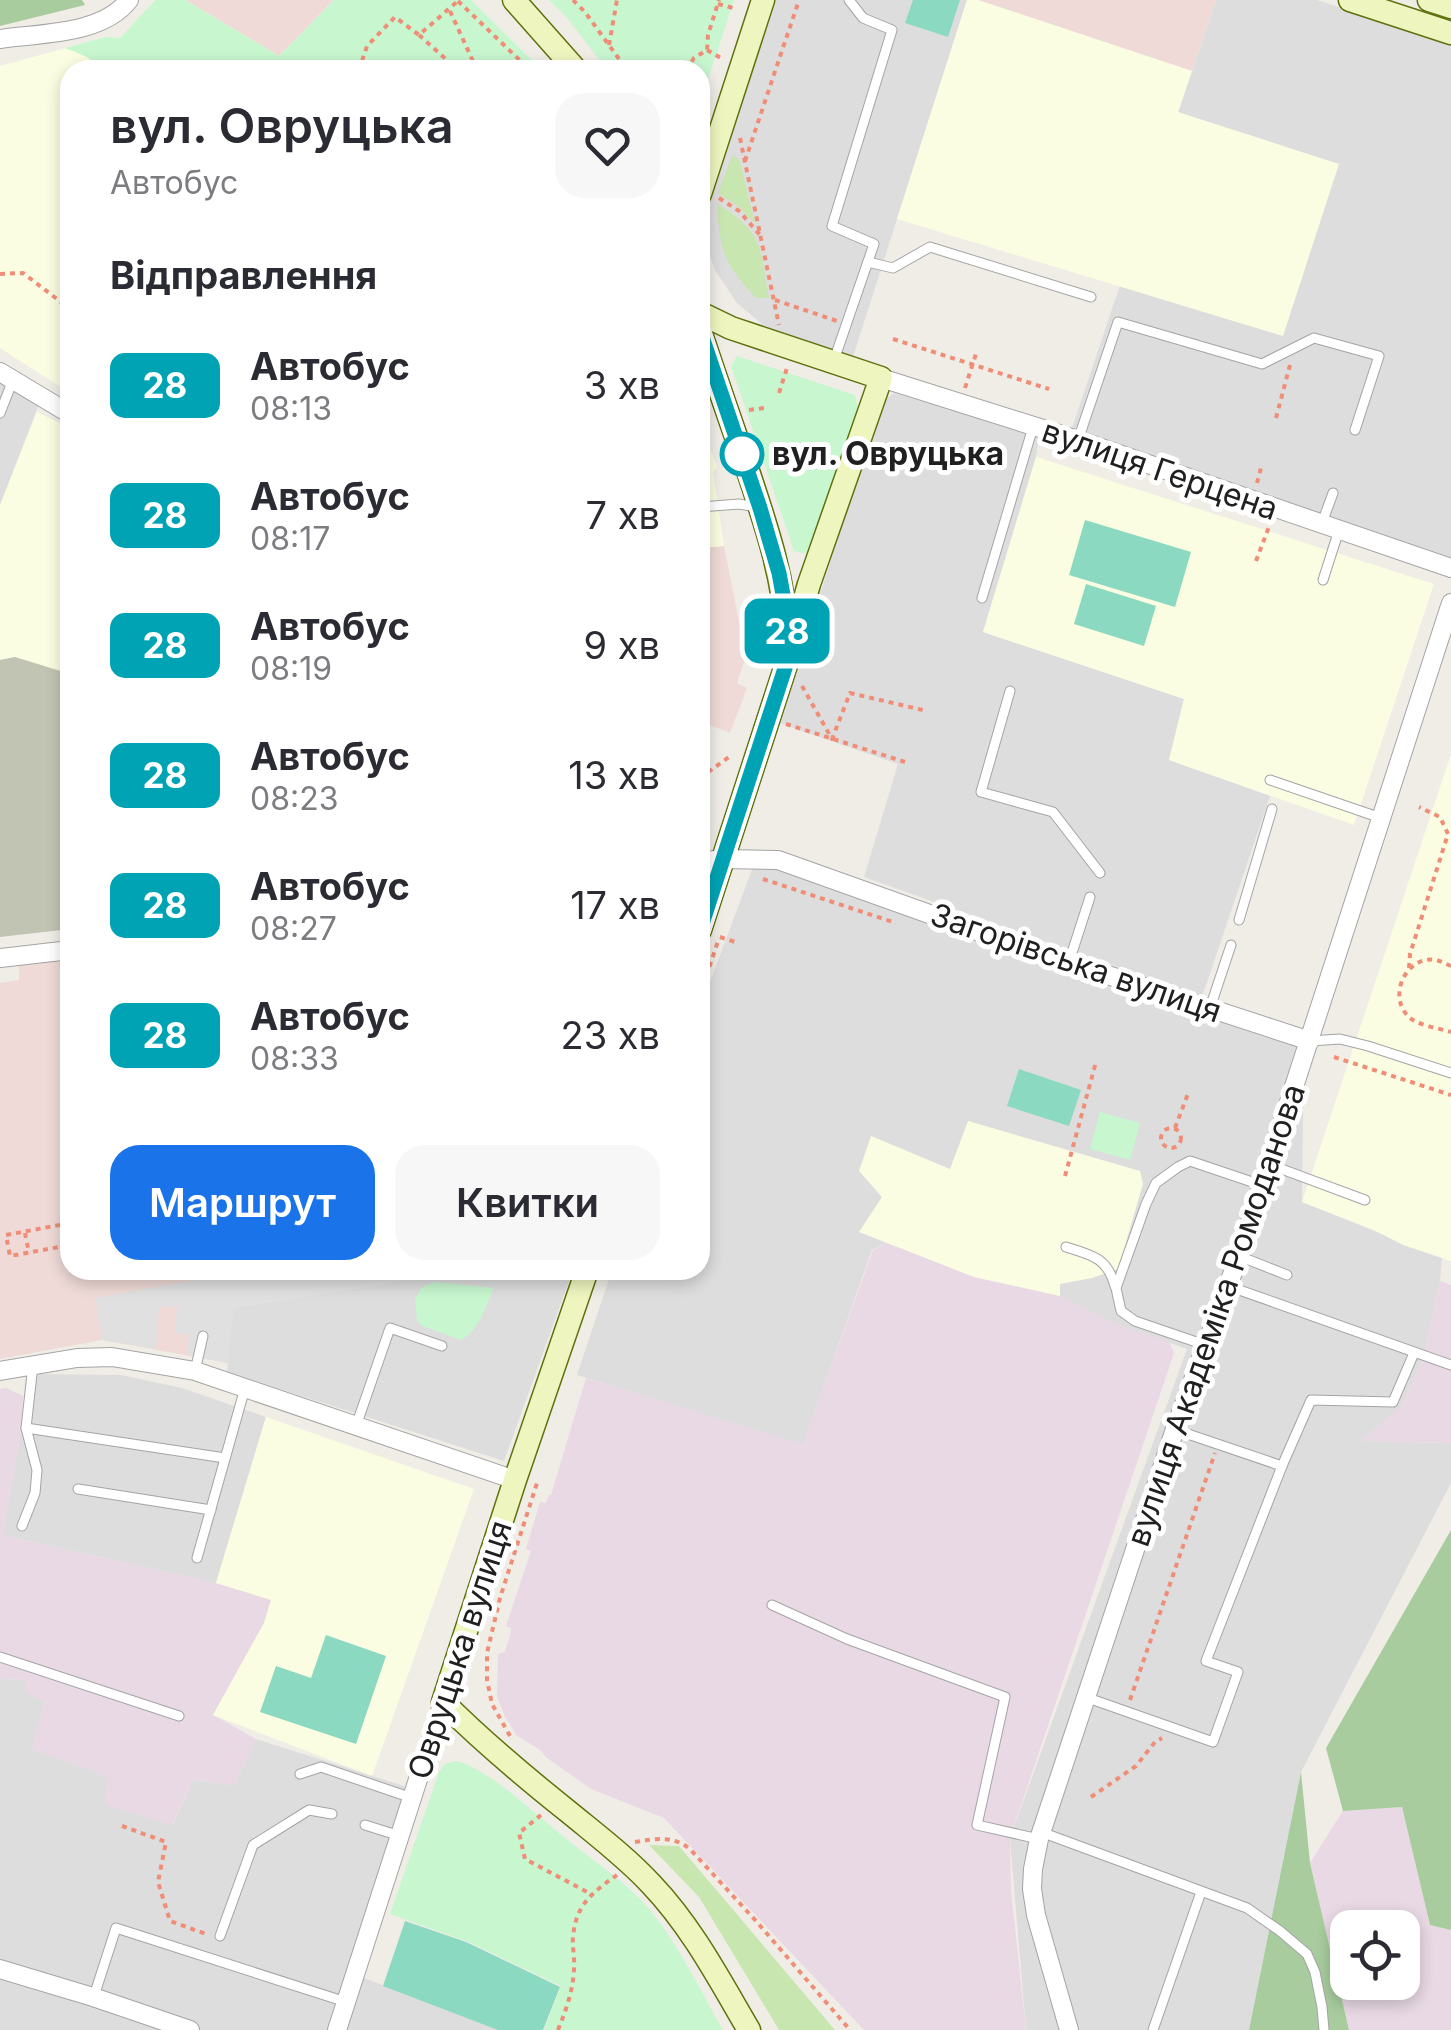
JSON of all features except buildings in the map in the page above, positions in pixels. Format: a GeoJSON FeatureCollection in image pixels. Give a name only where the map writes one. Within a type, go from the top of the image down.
{"type":"FeatureCollection","features":[{"type":"Feature","properties":{"kind":"street"},"geometry":{"type":"LineString","coordinates":[[0,39],[88,27],[110,19],[129,0]]}},
{"type":"Feature","properties":{"kind":"street"},"geometry":{"type":"LineString","coordinates":[[514,0],[567,60]]}},
{"type":"Feature","properties":{"kind":"street"},"geometry":{"type":"LineString","coordinates":[[710,188],[762,0]]}},
{"type":"Feature","properties":{"kind":"street"},"geometry":{"type":"LineString","coordinates":[[1428,0],[1451,7]]}},
{"type":"Feature","properties":{"kind":"street"},"geometry":{"type":"LineString","coordinates":[[1363,2],[1451,33]]}},
{"type":"Feature","properties":{"kind":"street","name":"вулиця Герцена"},"geometry":{"type":"LineString","coordinates":[[710,317],[731,328],[1078,440],[1451,568]]}},
{"type":"Feature","properties":{"kind":"street"},"geometry":{"type":"LineString","coordinates":[[710,360],[760,508],[783,592],[793,672]]}},
{"type":"Feature","properties":{"kind":"street"},"geometry":{"type":"LineString","coordinates":[[6,376],[60,408]]}},
{"type":"Feature","properties":{"kind":"street"},"geometry":{"type":"LineString","coordinates":[[712,861],[793,672],[809,584],[881,378]]}},
{"type":"Feature","properties":{"kind":"street","name":"вулиця Академіка Ромоданова"},"geometry":{"type":"LineString","coordinates":[[1069,2030],[1032,1889],[1040,1835],[1175,1429],[1239,1256],[1451,603]]}},
{"type":"Feature","properties":{"kind":"street","name":"Загорівська вулиця"},"geometry":{"type":"LineString","coordinates":[[712,861],[778,860],[1022,947],[1310,1041]]}},
{"type":"Feature","properties":{"kind":"street"},"geometry":{"type":"LineString","coordinates":[[0,958],[60,951]]}},
{"type":"Feature","properties":{"kind":"street","name":"Овруцька вулиця"},"geometry":{"type":"LineString","coordinates":[[337,2030],[581,1280]]}},
{"type":"Feature","properties":{"kind":"street"},"geometry":{"type":"LineString","coordinates":[[0,1370],[77,1358],[112,1357],[195,1371],[515,1480]]}},
{"type":"Feature","properties":{"kind":"street"},"geometry":{"type":"LineString","coordinates":[[444,1702],[483,1742],[648,1881],[700,1947],[749,2030]]}},
{"type":"Feature","properties":{"kind":"street"},"geometry":{"type":"LineString","coordinates":[[0,1970],[190,2030]]}},
{"type":"Feature","properties":{"kind":"lane"},"geometry":{"type":"LineString","coordinates":[[833,362],[874,244],[832,226],[892,30],[862,18],[850,0]]}},
{"type":"Feature","properties":{"kind":"lane"},"geometry":{"type":"LineString","coordinates":[[868,262],[893,268],[930,247],[1091,297]]}},
{"type":"Feature","properties":{"kind":"lane"},"geometry":{"type":"LineString","coordinates":[[1078,440],[1118,322],[1262,364],[1314,338],[1379,356],[1355,430]]}},
{"type":"Feature","properties":{"kind":"lane"},"geometry":{"type":"LineString","coordinates":[[0,413],[6,376]]}},
{"type":"Feature","properties":{"kind":"lane"},"geometry":{"type":"LineString","coordinates":[[982,598],[1033,426]]}},
{"type":"Feature","properties":{"kind":"lane"},"geometry":{"type":"LineString","coordinates":[[1323,580],[1333,493]]}},
{"type":"Feature","properties":{"kind":"lane"},"geometry":{"type":"LineString","coordinates":[[710,506],[739,504],[760,508]]}},
{"type":"Feature","properties":{"kind":"lane"},"geometry":{"type":"LineString","coordinates":[[1010,691],[982,792],[1053,812],[1100,874]]}},
{"type":"Feature","properties":{"kind":"lane"},"geometry":{"type":"LineString","coordinates":[[1270,780],[1381,818]]}},
{"type":"Feature","properties":{"kind":"lane"},"geometry":{"type":"LineString","coordinates":[[1239,920],[1272,809]]}},
{"type":"Feature","properties":{"kind":"lane"},"geometry":{"type":"LineString","coordinates":[[1069,962],[1090,897]]}},
{"type":"Feature","properties":{"kind":"lane"},"geometry":{"type":"LineString","coordinates":[[1210,1008],[1230,945]]}},
{"type":"Feature","properties":{"kind":"lane","name":"Загорівська вулиця"},"geometry":{"type":"LineString","coordinates":[[1310,1041],[1340,1039],[1451,1073]]}},
{"type":"Feature","properties":{"kind":"lane"},"geometry":{"type":"LineString","coordinates":[[1116,1288],[1156,1183],[1178,1166],[1190,1161],[1262,1184]]}},
{"type":"Feature","properties":{"kind":"lane"},"geometry":{"type":"LineString","coordinates":[[1268,1164],[1365,1200]]}},
{"type":"Feature","properties":{"kind":"lane"},"geometry":{"type":"LineString","coordinates":[[1066,1247],[1098,1258],[1112,1272],[1121,1311],[1134,1321],[1207,1346]]}},
{"type":"Feature","properties":{"kind":"lane"},"geometry":{"type":"LineString","coordinates":[[1239,1256],[1287,1275]]}},
{"type":"Feature","properties":{"kind":"lane"},"geometry":{"type":"LineString","coordinates":[[1228,1286],[1451,1365]]}},
{"type":"Feature","properties":{"kind":"lane"},"geometry":{"type":"LineString","coordinates":[[356,1426],[390,1328],[442,1346]]}},
{"type":"Feature","properties":{"kind":"lane"},"geometry":{"type":"LineString","coordinates":[[195,1371],[203,1336]]}},
{"type":"Feature","properties":{"kind":"lane"},"geometry":{"type":"LineString","coordinates":[[1088,1698],[1214,1742],[1238,1672],[1206,1661],[1311,1400],[1393,1402],[1414,1353]]}},
{"type":"Feature","properties":{"kind":"lane"},"geometry":{"type":"LineString","coordinates":[[22,1526],[35,1493],[37,1470],[26,1428],[33,1364]]}},
{"type":"Feature","properties":{"kind":"lane"},"geometry":{"type":"LineString","coordinates":[[197,1558],[245,1388]]}},
{"type":"Feature","properties":{"kind":"lane"},"geometry":{"type":"LineString","coordinates":[[26,1428],[225,1458]]}},
{"type":"Feature","properties":{"kind":"lane"},"geometry":{"type":"LineString","coordinates":[[1175,1429],[1282,1466]]}},
{"type":"Feature","properties":{"kind":"lane"},"geometry":{"type":"LineString","coordinates":[[78,1489],[210,1510]]}},
{"type":"Feature","properties":{"kind":"lane"},"geometry":{"type":"LineString","coordinates":[[772,1605],[847,1639],[1006,1697],[977,1825],[1040,1835],[1247,1908],[1307,1954],[1324,2030]]}},
{"type":"Feature","properties":{"kind":"lane"},"geometry":{"type":"LineString","coordinates":[[0,1657],[179,1716]]}},
{"type":"Feature","properties":{"kind":"lane"},"geometry":{"type":"LineString","coordinates":[[300,1774],[321,1767],[412,1798]]}},
{"type":"Feature","properties":{"kind":"lane"},"geometry":{"type":"LineString","coordinates":[[219,1937],[253,1845],[309,1810],[332,1814]]}},
{"type":"Feature","properties":{"kind":"lane"},"geometry":{"type":"LineString","coordinates":[[365,1825],[400,1836]]}},
{"type":"Feature","properties":{"kind":"lane"},"geometry":{"type":"LineString","coordinates":[[1153,2030],[1201,1892]]}},
{"type":"Feature","properties":{"kind":"lane"},"geometry":{"type":"LineString","coordinates":[[94,1997],[116,1928],[346,2002]]}},
{"type":"Feature","properties":{"kind":"path"},"geometry":{"type":"LineString","coordinates":[[573,0],[620,60]]}},
{"type":"Feature","properties":{"kind":"path"},"geometry":{"type":"LineString","coordinates":[[610,45],[617,0]]}},
{"type":"Feature","properties":{"kind":"path"},"geometry":{"type":"LineString","coordinates":[[745,162],[800,0]]}},
{"type":"Feature","properties":{"kind":"path"},"geometry":{"type":"LineString","coordinates":[[419,35],[458,1],[520,60]]}},
{"type":"Feature","properties":{"kind":"path"},"geometry":{"type":"LineString","coordinates":[[707,50],[719,2],[737,8]]}},
{"type":"Feature","properties":{"kind":"path"},"geometry":{"type":"LineString","coordinates":[[450,9],[471,60]]}},
{"type":"Feature","properties":{"kind":"path"},"geometry":{"type":"LineString","coordinates":[[361,60],[368,46],[396,17],[447,60]]}},
{"type":"Feature","properties":{"kind":"path"},"geometry":{"type":"LineString","coordinates":[[707,50],[722,58]]}},
{"type":"Feature","properties":{"kind":"path"},"geometry":{"type":"LineString","coordinates":[[693,60],[707,50]]}},
{"type":"Feature","properties":{"kind":"path"},"geometry":{"type":"LineString","coordinates":[[738,128],[780,330]]}},
{"type":"Feature","properties":{"kind":"path"},"geometry":{"type":"LineString","coordinates":[[710,196],[739,212],[760,235]]}},
{"type":"Feature","properties":{"kind":"path"},"geometry":{"type":"LineString","coordinates":[[0,274],[23,272],[60,301]]}},
{"type":"Feature","properties":{"kind":"path"},"geometry":{"type":"LineString","coordinates":[[774,299],[846,324]]}},
{"type":"Feature","properties":{"kind":"path"},"geometry":{"type":"LineString","coordinates":[[893,339],[1049,389]]}},
{"type":"Feature","properties":{"kind":"path"},"geometry":{"type":"LineString","coordinates":[[1276,418],[1296,346]]}},
{"type":"Feature","properties":{"kind":"path"},"geometry":{"type":"LineString","coordinates":[[964,391],[976,354]]}},
{"type":"Feature","properties":{"kind":"path"},"geometry":{"type":"LineString","coordinates":[[779,393],[787,368]]}},
{"type":"Feature","properties":{"kind":"path"},"geometry":{"type":"LineString","coordinates":[[742,411],[764,408]]}},
{"type":"Feature","properties":{"kind":"path"},"geometry":{"type":"LineString","coordinates":[[1260,475],[1261,468]]}},
{"type":"Feature","properties":{"kind":"path"},"geometry":{"type":"LineString","coordinates":[[1256,561],[1270,523]]}},
{"type":"Feature","properties":{"kind":"path"},"geometry":{"type":"LineString","coordinates":[[793,672],[832,739]]}},
{"type":"Feature","properties":{"kind":"path"},"geometry":{"type":"LineString","coordinates":[[832,739],[850,694],[927,710]]}},
{"type":"Feature","properties":{"kind":"path"},"geometry":{"type":"LineString","coordinates":[[786,724],[904,762]]}},
{"type":"Feature","properties":{"kind":"path"},"geometry":{"type":"LineString","coordinates":[[710,771],[729,757]]}},
{"type":"Feature","properties":{"kind":"path"},"geometry":{"type":"LineString","coordinates":[[1420,807],[1440,817],[1448,834],[1399,996],[1410,1019],[1451,1032]]}},
{"type":"Feature","properties":{"kind":"path"},"geometry":{"type":"LineString","coordinates":[[710,966],[720,936],[738,943]]}},
{"type":"Feature","properties":{"kind":"path"},"geometry":{"type":"LineString","coordinates":[[1409,968],[1434,959],[1451,966]]}},
{"type":"Feature","properties":{"kind":"path"},"geometry":{"type":"LineString","coordinates":[[1334,1057],[1451,1095]]}},
{"type":"Feature","properties":{"kind":"path"},"geometry":{"type":"LineString","coordinates":[[1066,1176],[1096,1062]]}},
{"type":"Feature","properties":{"kind":"path"},"geometry":{"type":"LineString","coordinates":[[1175,1128],[1189,1091]]}},
{"type":"Feature","properties":{"kind":"path"},"geometry":{"type":"LineString","coordinates":[[60,1226],[6,1234],[10,1256],[60,1247]]}},
{"type":"Feature","properties":{"kind":"path"},"geometry":{"type":"LineString","coordinates":[[25,1231],[28,1252]]}},
{"type":"Feature","properties":{"kind":"path"},"geometry":{"type":"LineString","coordinates":[[1126,1711],[1218,1444]]}},
{"type":"Feature","properties":{"kind":"path"},"geometry":{"type":"LineString","coordinates":[[512,1739],[492,1704],[487,1653],[500,1598],[542,1468]]}},
{"type":"Feature","properties":{"kind":"path"},"geometry":{"type":"LineString","coordinates":[[1091,1797],[1136,1766],[1155,1742],[1180,1730]]}},
{"type":"Feature","properties":{"kind":"path"},"geometry":{"type":"LineString","coordinates":[[541,1815],[519,1833],[525,1859],[591,1894]]}},
{"type":"Feature","properties":{"kind":"path"},"geometry":{"type":"LineString","coordinates":[[122,1826],[166,1842],[158,1882],[170,1920],[219,1937]]}},
{"type":"Feature","properties":{"kind":"path"},"geometry":{"type":"LineString","coordinates":[[635,1842],[680,1840],[850,2030]]}},
{"type":"Feature","properties":{"kind":"path"},"geometry":{"type":"LineString","coordinates":[[558,2030],[570,1998],[573,1937],[579,1911],[591,1894],[617,1875]]}},
{"type":"Feature","properties":{"kind":"shaded area"},"geometry":{"type":"Polygon","coordinates":[[[155,0],[185,0],[279,56],[334,0],[471,0],[532,60],[60,60],[60,387],[0,348],[0,66],[106,37],[120,38],[155,0]]]}},
{"type":"Feature","properties":{"kind":"shaded area"},"geometry":{"type":"Polygon","coordinates":[[[185,0],[334,0],[279,56],[185,0]]]}},
{"type":"Feature","properties":{"kind":"shaded area"},"geometry":{"type":"Polygon","coordinates":[[[774,0],[967,0],[852,360],[771,332],[737,303],[710,256],[710,196],[774,0]]]}},
{"type":"Feature","properties":{"kind":"shaded area"},"geometry":{"type":"Polygon","coordinates":[[[967,0],[978,0],[1192,71],[1178,112],[1339,164],[1283,336],[897,219],[967,0]]]}},
{"type":"Feature","properties":{"kind":"shaded area"},"geometry":{"type":"Polygon","coordinates":[[[978,0],[1216,0],[1192,71],[978,0]]]}},
{"type":"Feature","properties":{"kind":"shaded area"},"geometry":{"type":"Polygon","coordinates":[[[1216,0],[1317,0],[1451,43],[1449,559],[1071,431],[1216,0]]]}},
{"type":"Feature","properties":{"kind":"shaded area"},"geometry":{"type":"Polygon","coordinates":[[[0,376],[40,401],[0,505],[0,376]]]}},
{"type":"Feature","properties":{"kind":"shaded area"},"geometry":{"type":"Polygon","coordinates":[[[894,393],[1039,436],[983,632],[1184,699],[1169,760],[1270,796],[1202,997],[864,877],[898,764],[779,723],[881,403],[894,393]]]}},
{"type":"Feature","properties":{"kind":"shaded area"},"geometry":{"type":"Polygon","coordinates":[[[37,412],[60,423],[60,671],[15,657],[0,660],[0,505],[37,412]]]}},
{"type":"Feature","properties":{"kind":"shaded area"},"geometry":{"type":"Polygon","coordinates":[[[710,448],[717,467],[713,472],[724,546],[710,547],[710,448]]]}},
{"type":"Feature","properties":{"kind":"shaded area"},"geometry":{"type":"Polygon","coordinates":[[[1036,457],[1434,584],[1354,825],[1169,760],[1184,699],[983,632],[1036,457]]]}},
{"type":"Feature","properties":{"kind":"shaded area"},"geometry":{"type":"Polygon","coordinates":[[[724,546],[746,656],[737,683],[747,688],[730,733],[710,725],[710,547],[724,546]]]}},
{"type":"Feature","properties":{"kind":"shaded area"},"geometry":{"type":"Polygon","coordinates":[[[15,657],[60,671],[60,930],[0,937],[0,660],[15,657]]]}},
{"type":"Feature","properties":{"kind":"shaded area"},"geometry":{"type":"Polygon","coordinates":[[[1451,754],[1451,1261],[1302,1202],[1451,754]]]}},
{"type":"Feature","properties":{"kind":"shaded area"},"geometry":{"type":"Polygon","coordinates":[[[754,864],[776,865],[1304,1039],[1302,1202],[1442,1258],[1424,1356],[1402,1406],[1361,1441],[1451,1443],[1451,1483],[1301,1772],[1249,2030],[1026,2030],[1010,1838],[1187,1349],[1118,1325],[1060,1296],[936,1264],[886,1243],[872,1250],[803,1445],[577,1375],[609,1280],[710,1280],[710,982],[754,864]]]}},
{"type":"Feature","properties":{"kind":"shaded area"},"geometry":{"type":"Polygon","coordinates":[[[60,955],[60,1280],[403,1280],[233,1308],[228,1363],[102,1340],[0,1359],[0,983],[19,980],[19,961],[60,955]]]}},
{"type":"Feature","properties":{"kind":"shaded area"},"geometry":{"type":"Polygon","coordinates":[[[968,1121],[1140,1171],[1143,1184],[1118,1269],[1060,1284],[1060,1296],[974,1277],[859,1232],[882,1197],[859,1171],[871,1136],[950,1169],[968,1121]]]}},
{"type":"Feature","properties":{"kind":"shaded area"},"geometry":{"type":"Polygon","coordinates":[[[886,1243],[974,1277],[1060,1296],[1118,1325],[1169,1342],[1174,1353],[1010,1838],[1011,1891],[1026,2030],[864,2030],[664,1818],[591,1789],[547,1758],[517,1736],[497,1696],[498,1654],[505,1652],[510,1636],[511,1628],[506,1626],[531,1551],[526,1549],[540,1502],[546,1503],[551,1495],[586,1378],[803,1444],[873,1250],[886,1243]]]}},
{"type":"Feature","properties":{"kind":"shaded area"},"geometry":{"type":"Polygon","coordinates":[[[195,1280],[403,1280],[233,1308],[228,1363],[188,1355],[189,1335],[175,1333],[177,1307],[159,1306],[156,1349],[102,1340],[95,1298],[195,1280]]]}},
{"type":"Feature","properties":{"kind":"shaded area"},"geometry":{"type":"Polygon","coordinates":[[[403,1280],[569,1280],[504,1461],[227,1372],[233,1308],[403,1280]]]}},
{"type":"Feature","properties":{"kind":"shaded area"},"geometry":{"type":"Polygon","coordinates":[[[1440,1281],[1451,1285],[1451,1443],[1360,1441],[1402,1406],[1424,1356],[1440,1281]]]}},
{"type":"Feature","properties":{"kind":"shaded area"},"geometry":{"type":"Polygon","coordinates":[[[26,1374],[121,1375],[182,1388],[266,1417],[216,1583],[2,1535],[22,1426],[26,1374]]]}},
{"type":"Feature","properties":{"kind":"shaded area"},"geometry":{"type":"Polygon","coordinates":[[[0,1389],[23,1396],[22,1426],[2,1535],[216,1583],[271,1600],[264,1623],[213,1715],[256,1739],[234,1785],[193,1780],[172,1825],[105,1805],[108,1777],[32,1749],[45,1702],[26,1693],[26,1680],[0,1679],[0,1389]]]}},
{"type":"Feature","properties":{"kind":"shaded area"},"geometry":{"type":"Polygon","coordinates":[[[266,1417],[474,1489],[372,1776],[213,1715],[264,1623],[271,1600],[216,1583],[266,1417]]]}},
{"type":"Feature","properties":{"kind":"shaded area"},"geometry":{"type":"Polygon","coordinates":[[[0,1679],[26,1680],[45,1702],[33,1749],[108,1777],[173,1824],[193,1780],[234,1785],[256,1739],[407,1787],[351,1973],[501,2030],[0,2030],[0,1679]]]}},
{"type":"Feature","properties":{"kind":"shaded area"},"geometry":{"type":"Polygon","coordinates":[[[1402,1807],[1430,1925],[1451,1930],[1451,2030],[1349,2030],[1342,2000],[1420,2000],[1420,1910],[1330,1910],[1330,1949],[1310,1863],[1343,1811],[1402,1807]]]}},
{"type":"Feature","properties":{"kind":"green space"},"geometry":{"type":"Polygon","coordinates":[[[0,0],[82,0],[85,5],[0,26],[0,0]]]}},
{"type":"Feature","properties":{"kind":"green space"},"geometry":{"type":"Polygon","coordinates":[[[155,0],[185,0],[279,56],[334,0],[471,0],[532,60],[90,60],[65,48],[106,37],[120,38],[155,0]]]}},
{"type":"Feature","properties":{"kind":"green space"},"geometry":{"type":"Polygon","coordinates":[[[549,0],[734,0],[710,73],[710,60],[599,60],[549,0]]]}},
{"type":"Feature","properties":{"kind":"green space"},"geometry":{"type":"Polygon","coordinates":[[[913,0],[960,0],[948,37],[905,23],[913,0]]]}},
{"type":"Feature","properties":{"kind":"green space"},"geometry":{"type":"Polygon","coordinates":[[[732,156],[740,162],[755,224],[718,193],[732,156]]]}},
{"type":"Feature","properties":{"kind":"green space"},"geometry":{"type":"Polygon","coordinates":[[[717,204],[752,233],[761,254],[769,298],[756,298],[725,256],[717,204]]]}},
{"type":"Feature","properties":{"kind":"green space"},"geometry":{"type":"Polygon","coordinates":[[[737,356],[855,395],[859,412],[808,554],[794,551],[731,366],[737,356]]]}},
{"type":"Feature","properties":{"kind":"green space"},"geometry":{"type":"Polygon","coordinates":[[[1085,520],[1191,552],[1175,607],[1069,575],[1085,520]]]}},
{"type":"Feature","properties":{"kind":"green space"},"geometry":{"type":"Polygon","coordinates":[[[1086,584],[1156,606],[1144,646],[1074,624],[1086,584]]]}},
{"type":"Feature","properties":{"kind":"green space"},"geometry":{"type":"Polygon","coordinates":[[[1019,1069],[1081,1090],[1069,1126],[1007,1106],[1019,1069]]]}},
{"type":"Feature","properties":{"kind":"green space"},"geometry":{"type":"Polygon","coordinates":[[[1100,1112],[1140,1123],[1130,1160],[1090,1149],[1100,1112]]]}},
{"type":"Feature","properties":{"kind":"green space"},"geometry":{"type":"Polygon","coordinates":[[[434,1282],[494,1288],[477,1324],[461,1340],[417,1321],[415,1299],[421,1288],[434,1282]]]}},
{"type":"Feature","properties":{"kind":"green space"},"geometry":{"type":"Polygon","coordinates":[[[1451,1530],[1451,1930],[1430,1925],[1402,1807],[1343,1811],[1326,1748],[1451,1530]]]}},
{"type":"Feature","properties":{"kind":"green space"},"geometry":{"type":"Polygon","coordinates":[[[326,1635],[386,1656],[356,1744],[260,1712],[276,1666],[311,1678],[326,1635]]]}},
{"type":"Feature","properties":{"kind":"green space"},"geometry":{"type":"Polygon","coordinates":[[[456,1761],[498,1783],[642,1901],[671,1939],[723,2030],[544,2030],[561,1986],[466,1941],[390,1914],[439,1772],[445,1764],[456,1761]]]}},
{"type":"Feature","properties":{"kind":"green space"},"geometry":{"type":"Polygon","coordinates":[[[1301,1772],[1310,1863],[1330,1949],[1330,2000],[1342,2000],[1349,2030],[1249,2030],[1301,1772]]]}},
{"type":"Feature","properties":{"kind":"green space"},"geometry":{"type":"Polygon","coordinates":[[[649,1845],[679,1846],[835,2030],[779,2030],[699,1897],[649,1845]]]}},
{"type":"Feature","properties":{"kind":"green space"},"geometry":{"type":"Polygon","coordinates":[[[405,1921],[466,1942],[560,1987],[543,2030],[498,2030],[383,1986],[405,1921]]]}},
{"type":"Feature","properties":{"kind":"bus line","name":"28"},"geometry":{"type":"LineString","coordinates":[[710,360],[779,573],[786,611],[787,662],[710,899]]}},
{"type":"Feature","properties":{"kind":"place","name":"вул. Овруцька"},"geometry":{"type":"Point","coordinates":[742,454]}}]}
